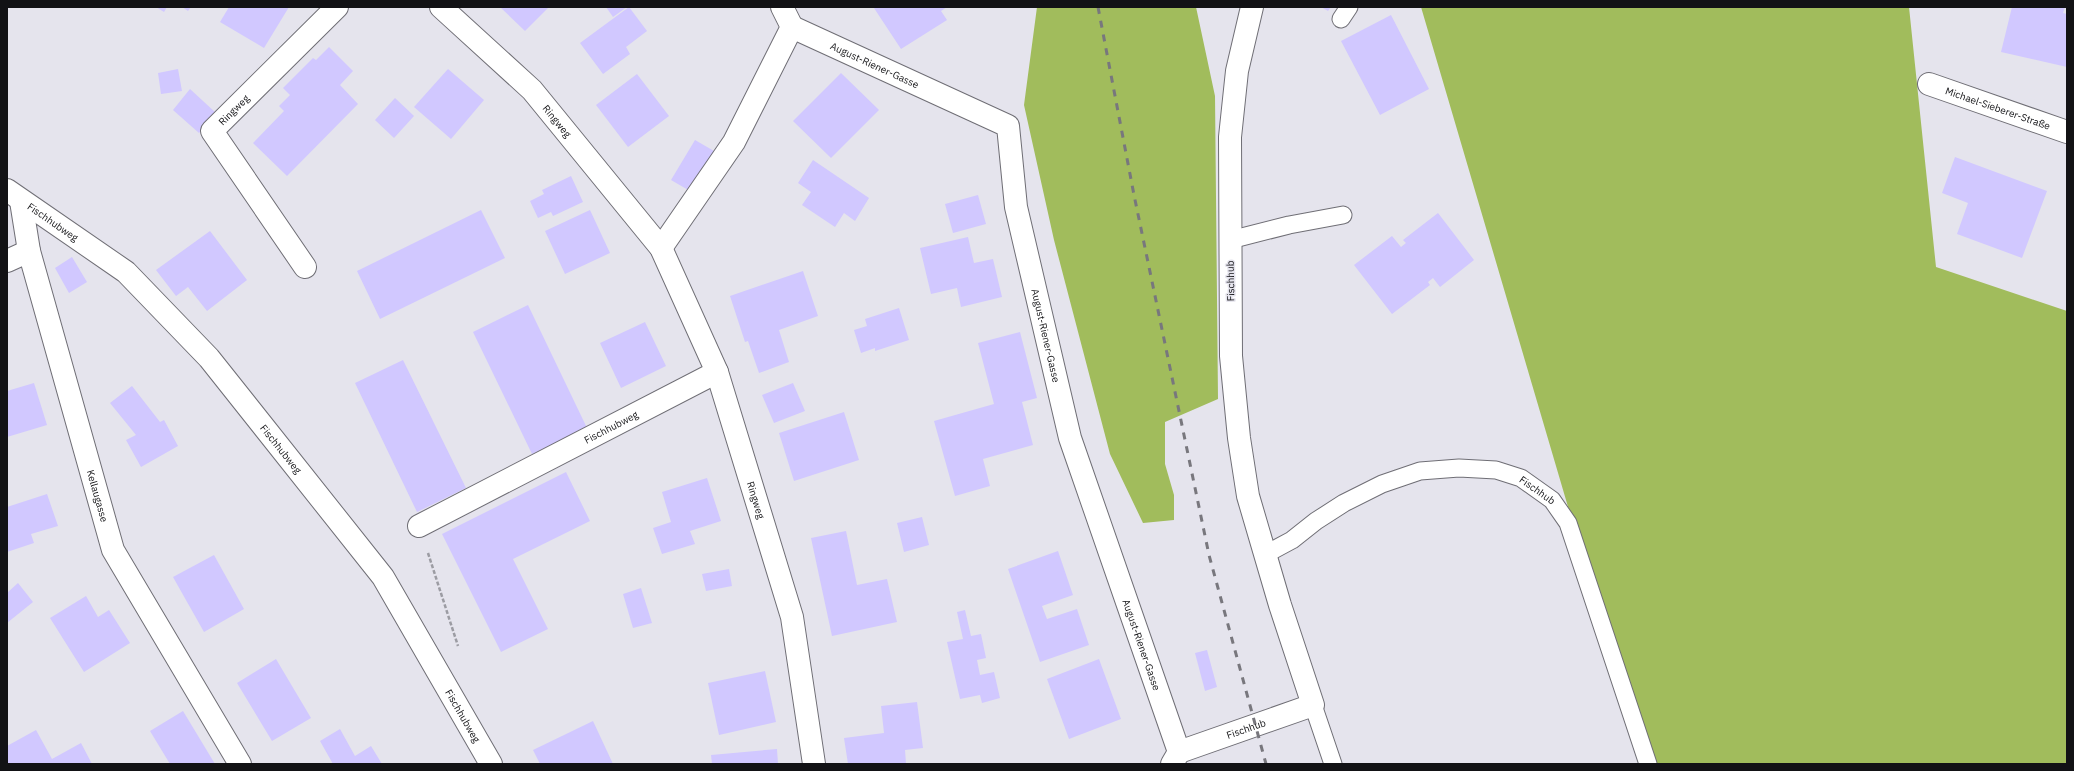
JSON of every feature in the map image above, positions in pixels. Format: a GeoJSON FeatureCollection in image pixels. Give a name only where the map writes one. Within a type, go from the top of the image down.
{"type":"FeatureCollection","features":[{"type":"Feature","properties":{"kind":"street","name":"Ringweg"},"geometry":{"type":"LineString","coordinates":[[305,267],[212,131],[337,7]]}},
{"type":"Feature","properties":{"kind":"street","name":"Ringweg"},"geometry":{"type":"LineString","coordinates":[[441,7],[532,90],[660,248],[717,372],[792,617],[814,764]]}},
{"type":"Feature","properties":{"kind":"street"},"geometry":{"type":"LineString","coordinates":[[660,248],[734,142],[792,27],[782,7]]}},
{"type":"Feature","properties":{"kind":"street","name":"Fischhub"},"geometry":{"type":"LineString","coordinates":[[1175,758],[1313,705],[1264,555],[1248,496],[1239,438],[1231,356],[1230,137],[1237,72],[1252,7]]}},
{"type":"Feature","properties":{"kind":"street","name":"August-Riener-Gasse"},"geometry":{"type":"LineString","coordinates":[[792,27],[1008,126],[1016,207],[1070,438],[1175,758]]}},
{"type":"Feature","properties":{"kind":"street","name":"Michael-Sieberer-Straße"},"geometry":{"type":"LineString","coordinates":[[1929,84],[2067,132]]}},
{"type":"Feature","properties":{"kind":"street","name":"Kellaugasse"},"geometry":{"type":"LineString","coordinates":[[14,196],[112,550],[240,764]]}},
{"type":"Feature","properties":{"kind":"street","name":"Fischhubweg"},"geometry":{"type":"LineString","coordinates":[[14,196],[126,272],[209,358],[382,577],[491,764]]}},
{"type":"Feature","properties":{"kind":"street"},"geometry":{"type":"LineString","coordinates":[[7,261],[29,250]]}},
{"type":"Feature","properties":{"kind":"street","name":"Fischhubweg"},"geometry":{"type":"LineString","coordinates":[[419,526],[717,372]]}},
{"type":"Feature","properties":{"kind":"lane"},"geometry":{"type":"LineString","coordinates":[[1230,240],[1289,225],[1343,215]]}},
{"type":"Feature","properties":{"kind":"lane","name":"Fischhub"},"geometry":{"type":"LineString","coordinates":[[1264,555],[1292,540],[1316,521],[1344,503],[1382,484],[1420,471],[1459,468],[1488,470],[1521,478],[1552,500],[1568,524],[1648,764]]}},
{"type":"Feature","properties":{"kind":"lane","name":"Fischhub"},"geometry":{"type":"LineString","coordinates":[[1313,705],[1333,764]]}},
{"type":"Feature","properties":{"kind":"green space"},"geometry":{"type":"Polygon","coordinates":[[[1037,7],[1196,7],[1215,96],[1218,399],[1165,422],[1165,464],[1174,495],[1174,520],[1143,523],[1110,454],[1054,240],[1024,105],[1037,7]]]}},
{"type":"Feature","properties":{"kind":"green space"},"geometry":{"type":"Polygon","coordinates":[[[1421,7],[1909,7],[1936,267],[2067,311],[2067,764],[1655,764],[1601,619],[1421,7]]]}},
{"type":"Feature","properties":{"kind":"building"},"geometry":{"type":"Polygon","coordinates":[[[156,7],[167,7],[164,12],[156,7]]]}},
{"type":"Feature","properties":{"kind":"building"},"geometry":{"type":"Polygon","coordinates":[[[182,7],[191,7],[188,11],[182,7]]]}},
{"type":"Feature","properties":{"kind":"building"},"geometry":{"type":"Polygon","coordinates":[[[229,7],[289,7],[264,48],[220,22],[229,7]]]}},
{"type":"Feature","properties":{"kind":"building"},"geometry":{"type":"Polygon","coordinates":[[[500,7],[549,7],[525,31],[500,7]]]}},
{"type":"Feature","properties":{"kind":"building"},"geometry":{"type":"Polygon","coordinates":[[[606,7],[627,7],[613,17],[606,7]]]}},
{"type":"Feature","properties":{"kind":"building"},"geometry":{"type":"Polygon","coordinates":[[[629,7],[647,31],[626,47],[630,54],[603,74],[580,43],[629,7]]]}},
{"type":"Feature","properties":{"kind":"building"},"geometry":{"type":"Polygon","coordinates":[[[947,7],[941,11],[947,20],[901,49],[874,8],[947,7]]]}},
{"type":"Feature","properties":{"kind":"building"},"geometry":{"type":"Polygon","coordinates":[[[1321,7],[1331,7],[1328,11],[1321,7]]]}},
{"type":"Feature","properties":{"kind":"building"},"geometry":{"type":"Polygon","coordinates":[[[2012,7],[2065,7],[2063,13],[2067,14],[2067,67],[2001,52],[2012,7]]]}},
{"type":"Feature","properties":{"kind":"building"},"geometry":{"type":"Polygon","coordinates":[[[1391,15],[1429,89],[1380,115],[1341,41],[1391,15]]]}},
{"type":"Feature","properties":{"kind":"building"},"geometry":{"type":"Polygon","coordinates":[[[329,47],[353,71],[340,85],[358,104],[287,176],[253,143],[284,111],[279,106],[290,95],[283,88],[313,58],[316,60],[329,47]]]}},
{"type":"Feature","properties":{"kind":"building"},"geometry":{"type":"Polygon","coordinates":[[[178,69],[182,91],[161,94],[158,73],[178,69]]]}},
{"type":"Feature","properties":{"kind":"building"},"geometry":{"type":"Polygon","coordinates":[[[448,69],[484,100],[451,139],[414,107],[448,69]]]}},
{"type":"Feature","properties":{"kind":"building"},"geometry":{"type":"Polygon","coordinates":[[[841,73],[879,110],[831,158],[793,121],[841,73]]]}},
{"type":"Feature","properties":{"kind":"building"},"geometry":{"type":"Polygon","coordinates":[[[637,74],[669,116],[628,147],[596,105],[637,74]]]}},
{"type":"Feature","properties":{"kind":"building"},"geometry":{"type":"Polygon","coordinates":[[[190,89],[216,113],[199,133],[173,110],[190,89]]]}},
{"type":"Feature","properties":{"kind":"building"},"geometry":{"type":"Polygon","coordinates":[[[395,98],[414,116],[394,138],[375,120],[395,98]]]}},
{"type":"Feature","properties":{"kind":"building"},"geometry":{"type":"Polygon","coordinates":[[[695,140],[714,151],[690,191],[671,180],[695,140]]]}},
{"type":"Feature","properties":{"kind":"building"},"geometry":{"type":"Polygon","coordinates":[[[1955,157],[2047,191],[2022,258],[1957,234],[1968,203],[1942,193],[1955,157]]]}},
{"type":"Feature","properties":{"kind":"building"},"geometry":{"type":"Polygon","coordinates":[[[813,160],[869,198],[855,221],[844,213],[835,227],[802,205],[811,192],[798,183],[813,160]]]}},
{"type":"Feature","properties":{"kind":"building"},"geometry":{"type":"Polygon","coordinates":[[[571,176],[583,202],[553,216],[551,212],[538,218],[530,201],[544,194],[542,190],[571,176]]]}},
{"type":"Feature","properties":{"kind":"building"},"geometry":{"type":"Polygon","coordinates":[[[978,195],[986,224],[953,233],[945,204],[978,195]]]}},
{"type":"Feature","properties":{"kind":"building"},"geometry":{"type":"Polygon","coordinates":[[[481,210],[505,258],[380,319],[357,271],[481,210]]]}},
{"type":"Feature","properties":{"kind":"building"},"geometry":{"type":"Polygon","coordinates":[[[590,210],[610,253],[565,274],[545,231],[590,210]]]}},
{"type":"Feature","properties":{"kind":"building"},"geometry":{"type":"Polygon","coordinates":[[[1438,213],[1474,260],[1440,287],[1433,278],[1428,282],[1430,285],[1392,314],[1354,265],[1392,236],[1401,247],[1406,243],[1403,240],[1438,213]]]}},
{"type":"Feature","properties":{"kind":"building"},"geometry":{"type":"Polygon","coordinates":[[[210,231],[247,280],[207,311],[188,287],[176,296],[156,270],[210,231]]]}},
{"type":"Feature","properties":{"kind":"building"},"geometry":{"type":"Polygon","coordinates":[[[968,237],[974,263],[993,259],[1002,297],[961,307],[957,288],[931,294],[920,248],[968,237]]]}},
{"type":"Feature","properties":{"kind":"building"},"geometry":{"type":"Polygon","coordinates":[[[72,257],[87,282],[69,293],[55,268],[72,257]]]}},
{"type":"Feature","properties":{"kind":"building"},"geometry":{"type":"Polygon","coordinates":[[[803,271],[818,316],[779,330],[789,362],[759,373],[748,341],[745,342],[730,296],[803,271]]]}},
{"type":"Feature","properties":{"kind":"building"},"geometry":{"type":"Polygon","coordinates":[[[528,305],[587,428],[532,454],[473,332],[528,305]]]}},
{"type":"Feature","properties":{"kind":"building"},"geometry":{"type":"Polygon","coordinates":[[[899,308],[909,340],[875,351],[875,348],[861,353],[854,330],[867,326],[865,319],[899,308]]]}},
{"type":"Feature","properties":{"kind":"building"},"geometry":{"type":"Polygon","coordinates":[[[645,322],[666,366],[621,388],[600,343],[645,322]]]}},
{"type":"Feature","properties":{"kind":"building"},"geometry":{"type":"Polygon","coordinates":[[[1020,332],[1037,398],[1022,402],[1033,445],[983,459],[990,486],[955,496],[934,421],[994,404],[978,343],[1020,332]]]}},
{"type":"Feature","properties":{"kind":"building"},"geometry":{"type":"Polygon","coordinates":[[[403,360],[466,488],[417,512],[355,383],[403,360]]]}},
{"type":"Feature","properties":{"kind":"building"},"geometry":{"type":"Polygon","coordinates":[[[34,383],[47,425],[7,437],[7,391],[34,383]]]}},
{"type":"Feature","properties":{"kind":"building"},"geometry":{"type":"Polygon","coordinates":[[[793,383],[805,411],[774,423],[762,395],[793,383]]]}},
{"type":"Feature","properties":{"kind":"building"},"geometry":{"type":"Polygon","coordinates":[[[132,386],[160,422],[164,420],[178,446],[141,467],[126,440],[136,435],[110,403],[132,386]]]}},
{"type":"Feature","properties":{"kind":"building"},"geometry":{"type":"Polygon","coordinates":[[[844,412],[859,460],[794,481],[779,433],[844,412]]]}},
{"type":"Feature","properties":{"kind":"building"},"geometry":{"type":"Polygon","coordinates":[[[566,472],[590,521],[513,559],[548,629],[501,652],[442,534],[566,472]]]}},
{"type":"Feature","properties":{"kind":"building"},"geometry":{"type":"Polygon","coordinates":[[[707,478],[721,521],[690,531],[695,544],[662,554],[653,528],[671,522],[662,492],[707,478]]]}},
{"type":"Feature","properties":{"kind":"building"},"geometry":{"type":"Polygon","coordinates":[[[47,494],[58,526],[31,534],[34,543],[7,552],[7,507],[47,494]]]}},
{"type":"Feature","properties":{"kind":"building"},"geometry":{"type":"Polygon","coordinates":[[[922,517],[929,545],[904,552],[897,523],[922,517]]]}},
{"type":"Feature","properties":{"kind":"building"},"geometry":{"type":"Polygon","coordinates":[[[846,531],[857,585],[887,579],[897,622],[832,636],[811,538],[846,531]]]}},
{"type":"Feature","properties":{"kind":"building"},"geometry":{"type":"Polygon","coordinates":[[[1058,551],[1073,595],[1042,606],[1047,619],[1077,609],[1089,645],[1040,662],[1008,569],[1058,551]]]}},
{"type":"Feature","properties":{"kind":"building"},"geometry":{"type":"Polygon","coordinates":[[[214,555],[244,609],[204,632],[173,577],[214,555]]]}},
{"type":"Feature","properties":{"kind":"building"},"geometry":{"type":"Polygon","coordinates":[[[729,569],[732,586],[706,591],[702,574],[729,569]]]}},
{"type":"Feature","properties":{"kind":"building"},"geometry":{"type":"Polygon","coordinates":[[[18,583],[33,602],[7,623],[7,593],[18,583]]]}},
{"type":"Feature","properties":{"kind":"building"},"geometry":{"type":"Polygon","coordinates":[[[641,588],[652,623],[633,628],[623,594],[641,588]]]}},
{"type":"Feature","properties":{"kind":"building"},"geometry":{"type":"Polygon","coordinates":[[[86,596],[98,617],[109,610],[130,643],[84,672],[50,618],[86,596]]]}},
{"type":"Feature","properties":{"kind":"building"},"geometry":{"type":"Polygon","coordinates":[[[965,610],[971,636],[981,634],[986,658],[977,660],[980,675],[994,672],[1000,698],[982,703],[980,695],[960,699],[947,642],[963,639],[957,612],[965,610]]]}},
{"type":"Feature","properties":{"kind":"building"},"geometry":{"type":"Polygon","coordinates":[[[1207,650],[1217,687],[1205,691],[1195,653],[1207,650]]]}},
{"type":"Feature","properties":{"kind":"building"},"geometry":{"type":"Polygon","coordinates":[[[276,659],[311,718],[272,741],[237,683],[276,659]]]}},
{"type":"Feature","properties":{"kind":"building"},"geometry":{"type":"Polygon","coordinates":[[[1099,659],[1121,719],[1069,739],[1047,679],[1099,659]]]}},
{"type":"Feature","properties":{"kind":"building"},"geometry":{"type":"Polygon","coordinates":[[[765,671],[776,722],[719,735],[708,683],[765,671]]]}},
{"type":"Feature","properties":{"kind":"building"},"geometry":{"type":"Polygon","coordinates":[[[917,702],[923,748],[905,750],[906,764],[848,764],[844,738],[884,733],[881,706],[917,702]]]}},
{"type":"Feature","properties":{"kind":"building"},"geometry":{"type":"Polygon","coordinates":[[[183,711],[215,764],[170,764],[150,731],[183,711]]]}},
{"type":"Feature","properties":{"kind":"building"},"geometry":{"type":"Polygon","coordinates":[[[593,721],[613,764],[540,764],[533,750],[593,721]]]}},
{"type":"Feature","properties":{"kind":"building"},"geometry":{"type":"Polygon","coordinates":[[[340,729],[355,756],[371,746],[382,764],[333,764],[320,741],[340,729]]]}},
{"type":"Feature","properties":{"kind":"building"},"geometry":{"type":"Polygon","coordinates":[[[36,730],[52,759],[81,743],[92,764],[7,764],[7,746],[36,730]]]}},
{"type":"Feature","properties":{"kind":"building"},"geometry":{"type":"Polygon","coordinates":[[[777,749],[778,764],[712,764],[711,755],[777,749]]]}},
{"type":"Feature","properties":{"kind":"railway"},"geometry":{"type":"LineString","coordinates":[[1098,7],[1134,195],[1209,555],[1266,764]]}}]}
